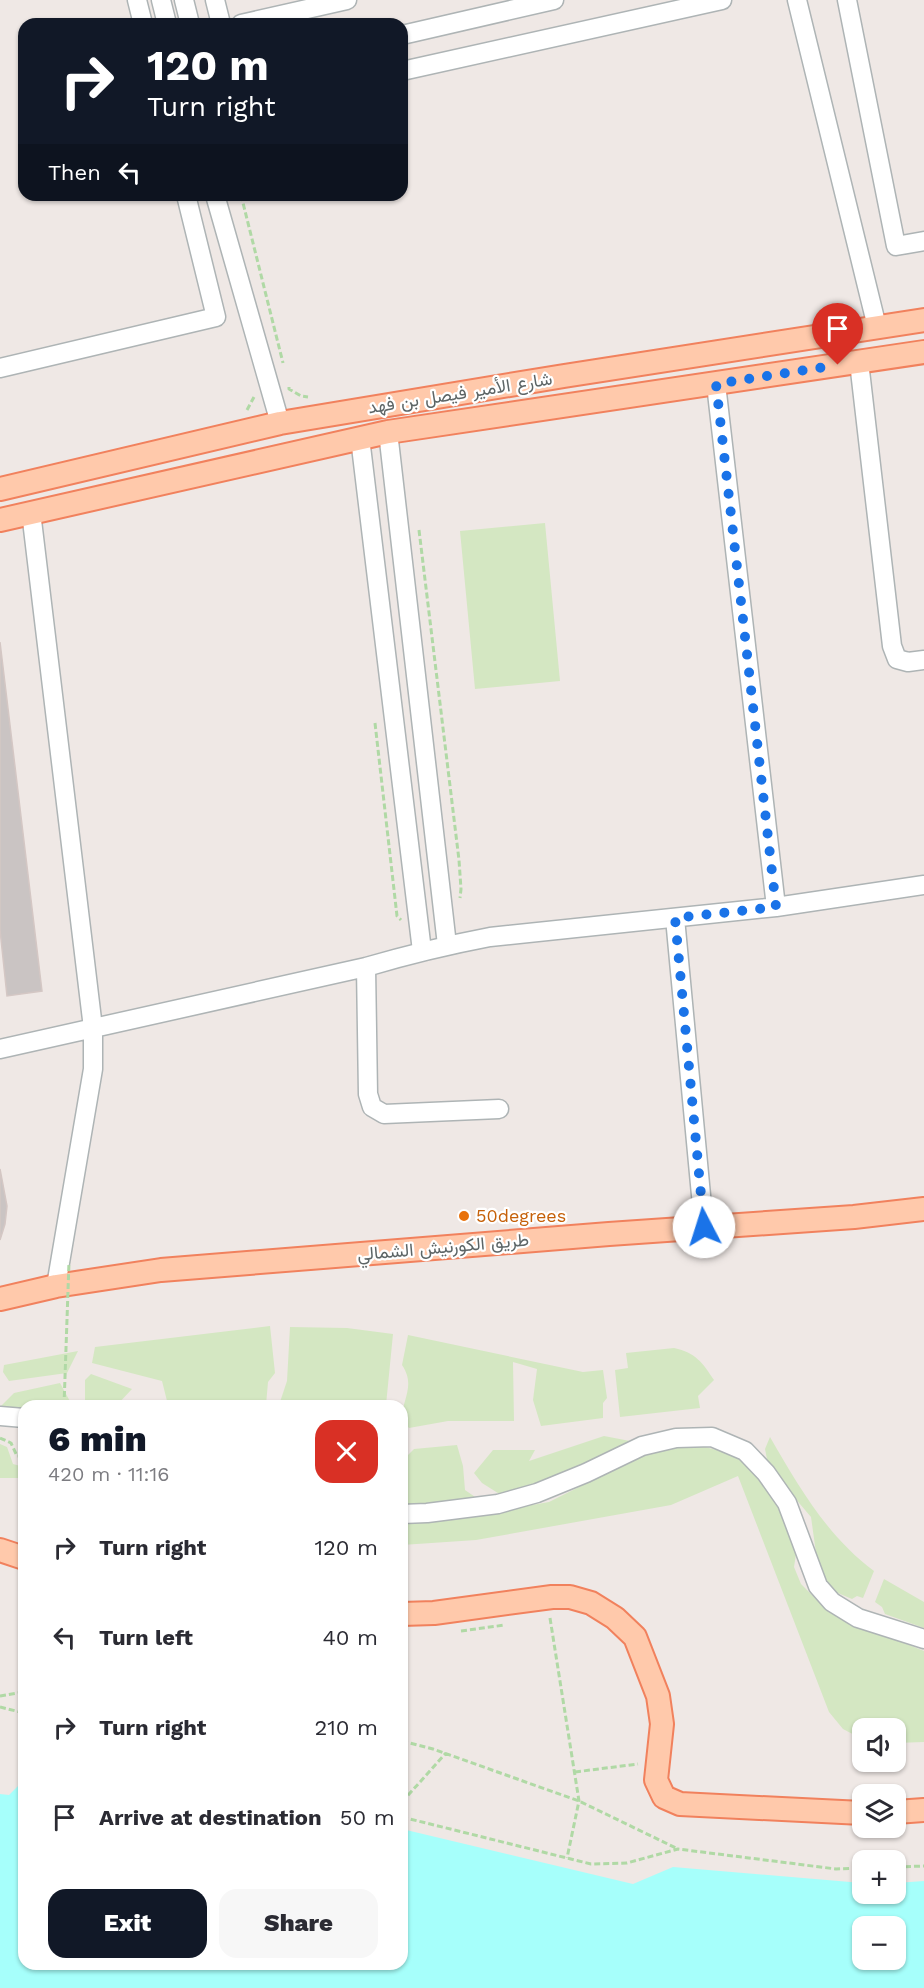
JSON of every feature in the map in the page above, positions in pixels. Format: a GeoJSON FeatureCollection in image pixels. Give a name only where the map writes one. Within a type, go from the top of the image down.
{"type":"FeatureCollection","features":[{"type":"Feature","properties":{"kind":"main road","name":"شارع الأمير فيصل بن فهد"},"geometry":{"type":"LineString","coordinates":[[0,489],[280,423],[367,407],[924,320]]}},
{"type":"Feature","properties":{"kind":"main road","name":"شارع الأمير فيصل بن فهد"},"geometry":{"type":"LineString","coordinates":[[0,520],[388,432],[924,352]]}},
{"type":"Feature","properties":{"kind":"main road","name":"طريق الكورنيش الشمالي"},"geometry":{"type":"LineString","coordinates":[[0,1299],[56,1286],[161,1270],[854,1217],[924,1209]]}},
{"type":"Feature","properties":{"kind":"main road"},"geometry":{"type":"LineString","coordinates":[[0,1550],[18,1556]]}},
{"type":"Feature","properties":{"kind":"main road"},"geometry":{"type":"LineString","coordinates":[[408,1614],[434,1613],[552,1597],[570,1597],[591,1603],[615,1618],[628,1630],[642,1653],[658,1696],[662,1724],[656,1780],[664,1797],[680,1804],[852,1813]]}},
{"type":"Feature","properties":{"kind":"main road"},"geometry":{"type":"LineString","coordinates":[[906,1811],[924,1810]]}},
{"type":"Feature","properties":{"kind":"street"},"geometry":{"type":"LineString","coordinates":[[137,0],[142,18]]}},
{"type":"Feature","properties":{"kind":"street"},"geometry":{"type":"LineString","coordinates":[[161,0],[166,18]]}},
{"type":"Feature","properties":{"kind":"street"},"geometry":{"type":"LineString","coordinates":[[184,0],[188,18]]}},
{"type":"Feature","properties":{"kind":"street"},"geometry":{"type":"LineString","coordinates":[[215,0],[220,18]]}},
{"type":"Feature","properties":{"kind":"street"},"geometry":{"type":"LineString","coordinates":[[268,18],[347,0]]}},
{"type":"Feature","properties":{"kind":"street"},"geometry":{"type":"LineString","coordinates":[[408,33],[499,6],[554,0]]}},
{"type":"Feature","properties":{"kind":"street"},"geometry":{"type":"LineString","coordinates":[[408,70],[674,5],[722,0]]}},
{"type":"Feature","properties":{"kind":"street"},"geometry":{"type":"LineString","coordinates":[[797,0],[878,327]]}},
{"type":"Feature","properties":{"kind":"street"},"geometry":{"type":"LineString","coordinates":[[846,0],[896,246],[924,241]]}},
{"type":"Feature","properties":{"kind":"street"},"geometry":{"type":"LineString","coordinates":[[0,368],[216,316],[187,201]]}},
{"type":"Feature","properties":{"kind":"street"},"geometry":{"type":"LineString","coordinates":[[217,201],[280,423]]}},
{"type":"Feature","properties":{"kind":"street"},"geometry":{"type":"LineString","coordinates":[[859,362],[892,646],[897,659],[908,662],[924,660]]}},
{"type":"Feature","properties":{"kind":"street"},"geometry":{"type":"LineString","coordinates":[[716,384],[776,907]]}},
{"type":"Feature","properties":{"kind":"street"},"geometry":{"type":"LineString","coordinates":[[388,432],[447,945]]}},
{"type":"Feature","properties":{"kind":"street"},"geometry":{"type":"LineString","coordinates":[[360,438],[422,951]]}},
{"type":"Feature","properties":{"kind":"street"},"geometry":{"type":"LineString","coordinates":[[31,512],[93,1028],[93,1069],[56,1286]]}},
{"type":"Feature","properties":{"kind":"street"},"geometry":{"type":"LineString","coordinates":[[0,1049],[490,937],[776,907],[924,885]]}},
{"type":"Feature","properties":{"kind":"street"},"geometry":{"type":"LineString","coordinates":[[675,918],[704,1227]]}},
{"type":"Feature","properties":{"kind":"street"},"geometry":{"type":"LineString","coordinates":[[366,967],[368,1094],[372,1107],[384,1114],[499,1109]]}},
{"type":"Feature","properties":{"kind":"street"},"geometry":{"type":"LineString","coordinates":[[0,1416],[18,1418]]}},
{"type":"Feature","properties":{"kind":"street"},"geometry":{"type":"LineString","coordinates":[[408,1514],[498,1504],[537,1493],[642,1446],[676,1438],[712,1437],[745,1451],[766,1473],[788,1503],[818,1586],[832,1602],[858,1618],[924,1639]]}},
{"type":"Feature","properties":{"kind":"path"},"geometry":{"type":"LineString","coordinates":[[243,201],[284,366]]}},
{"type":"Feature","properties":{"kind":"path"},"geometry":{"type":"LineString","coordinates":[[286,378],[289,389],[297,394],[308,397],[319,395]]}},
{"type":"Feature","properties":{"kind":"path"},"geometry":{"type":"LineString","coordinates":[[247,411],[255,395]]}},
{"type":"Feature","properties":{"kind":"path"},"geometry":{"type":"LineString","coordinates":[[418,526],[459,860],[460,899]]}},
{"type":"Feature","properties":{"kind":"path"},"geometry":{"type":"LineString","coordinates":[[374,715],[397,916],[406,927]]}},
{"type":"Feature","properties":{"kind":"path"},"geometry":{"type":"LineString","coordinates":[[64,1400],[69,1262]]}},
{"type":"Feature","properties":{"kind":"path"},"geometry":{"type":"LineString","coordinates":[[0,1438],[11,1443],[18,1456]]}},
{"type":"Feature","properties":{"kind":"path"},"geometry":{"type":"LineString","coordinates":[[551,1618],[579,1801],[567,1858]]}},
{"type":"Feature","properties":{"kind":"path"},"geometry":{"type":"LineString","coordinates":[[0,1696],[18,1693]]}},
{"type":"Feature","properties":{"kind":"path"},"geometry":{"type":"LineString","coordinates":[[0,1707],[18,1712]]}},
{"type":"Feature","properties":{"kind":"path"},"geometry":{"type":"LineString","coordinates":[[408,1743],[446,1753],[579,1801],[678,1849],[837,1869],[852,1868]]}},
{"type":"Feature","properties":{"kind":"path"},"geometry":{"type":"LineString","coordinates":[[408,1795],[446,1753]]}},
{"type":"Feature","properties":{"kind":"path"},"geometry":{"type":"LineString","coordinates":[[575,1772],[657,1761]]}},
{"type":"Feature","properties":{"kind":"path"},"geometry":{"type":"LineString","coordinates":[[408,1819],[591,1864],[627,1863],[678,1849]]}},
{"type":"Feature","properties":{"kind":"path"},"geometry":{"type":"LineString","coordinates":[[906,1867],[924,1866]]}},
{"type":"Feature","properties":{"kind":"green space"},"geometry":{"type":"Polygon","coordinates":[[[545,523],[560,681],[475,689],[460,531],[545,523]]]}},
{"type":"Feature","properties":{"kind":"green space"},"geometry":{"type":"Polygon","coordinates":[[[270,1326],[275,1373],[268,1382],[266,1400],[167,1400],[162,1381],[92,1363],[95,1347],[270,1326]]]}},
{"type":"Feature","properties":{"kind":"green space"},"geometry":{"type":"Polygon","coordinates":[[[290,1327],[347,1328],[393,1334],[386,1400],[281,1400],[287,1381],[290,1327]]]}},
{"type":"Feature","properties":{"kind":"green space"},"geometry":{"type":"Polygon","coordinates":[[[408,1335],[583,1372],[603,1370],[607,1398],[603,1403],[603,1418],[541,1426],[533,1400],[537,1369],[513,1362],[514,1421],[448,1421],[409,1428],[408,1400],[405,1400],[408,1379],[402,1365],[408,1335]]]}},
{"type":"Feature","properties":{"kind":"green space"},"geometry":{"type":"Polygon","coordinates":[[[674,1348],[698,1359],[714,1380],[698,1396],[700,1408],[620,1417],[615,1370],[628,1368],[626,1353],[674,1348]]]}},
{"type":"Feature","properties":{"kind":"green space"},"geometry":{"type":"Polygon","coordinates":[[[78,1351],[67,1373],[9,1381],[3,1372],[4,1365],[78,1351]]]}},
{"type":"Feature","properties":{"kind":"green space"},"geometry":{"type":"Polygon","coordinates":[[[91,1374],[132,1389],[122,1400],[85,1400],[85,1380],[91,1374]]]}},
{"type":"Feature","properties":{"kind":"green space"},"geometry":{"type":"Polygon","coordinates":[[[60,1383],[69,1400],[18,1400],[18,1409],[0,1407],[14,1393],[60,1383]]]}},
{"type":"Feature","properties":{"kind":"green space"},"geometry":{"type":"Polygon","coordinates":[[[604,1436],[630,1441],[567,1472],[501,1495],[482,1483],[474,1473],[493,1450],[535,1450],[529,1461],[604,1436]]]}},
{"type":"Feature","properties":{"kind":"green space"},"geometry":{"type":"Polygon","coordinates":[[[770,1437],[815,1510],[842,1542],[874,1571],[863,1598],[857,1596],[852,1599],[833,1591],[823,1576],[817,1560],[811,1517],[771,1470],[765,1449],[770,1437]]]}},
{"type":"Feature","properties":{"kind":"green space"},"geometry":{"type":"Polygon","coordinates":[[[0,1444],[7,1447],[13,1464],[18,1465],[18,1478],[0,1478],[0,1444]]]}},
{"type":"Feature","properties":{"kind":"green space"},"geometry":{"type":"Polygon","coordinates":[[[694,1444],[739,1456],[779,1500],[797,1548],[794,1567],[801,1584],[830,1613],[924,1651],[924,1742],[906,1743],[906,1718],[852,1718],[852,1734],[843,1729],[829,1712],[738,1476],[671,1505],[476,1540],[408,1545],[408,1521],[471,1516],[549,1502],[641,1456],[694,1444]]]}},
{"type":"Feature","properties":{"kind":"green space"},"geometry":{"type":"Polygon","coordinates":[[[457,1445],[463,1466],[465,1490],[478,1499],[408,1508],[408,1455],[414,1449],[457,1445]]]}},
{"type":"Feature","properties":{"kind":"green space"},"geometry":{"type":"Polygon","coordinates":[[[884,1579],[924,1602],[924,1628],[885,1614],[882,1607],[875,1602],[884,1579]]]}},
{"type":"Feature","properties":{"kind":"water"},"geometry":{"type":"Polygon","coordinates":[[[18,1786],[18,1970],[408,1970],[408,1830],[633,1884],[673,1867],[852,1882],[852,1904],[906,1904],[906,1882],[924,1881],[924,1988],[0,1988],[0,1794],[9,1795],[18,1786]]]}},
{"type":"Feature","properties":{"kind":"building"},"geometry":{"type":"Polygon","coordinates":[[[0,642],[42,991],[7,996],[0,930],[0,642]]]}},
{"type":"Feature","properties":{"kind":"building"},"geometry":{"type":"Polygon","coordinates":[[[0,1169],[7,1206],[0,1240],[0,1169]]]}},
{"type":"Feature","properties":{"kind":"place","name":"50degrees"},"geometry":{"type":"Point","coordinates":[464,1216]}},
{"type":"Feature","properties":{"kind":"route"},"geometry":{"type":"LineString","coordinates":[[704,1227],[675,918],[776,907],[716,384],[838,365]]}}]}
